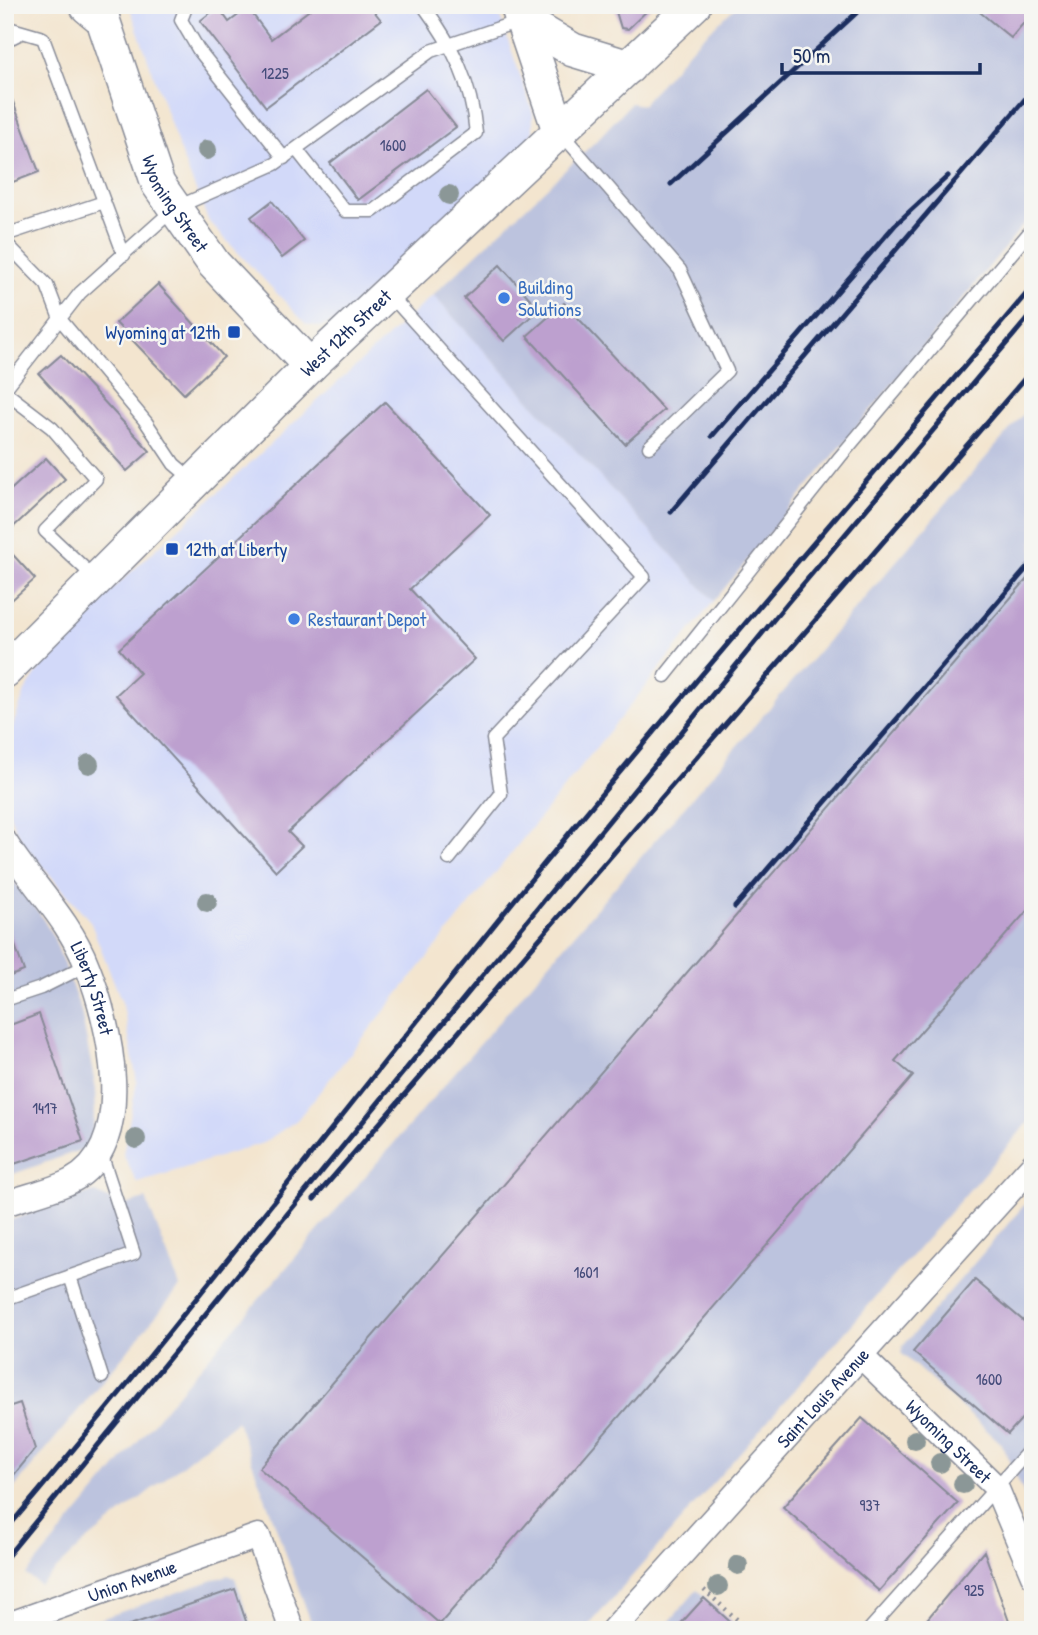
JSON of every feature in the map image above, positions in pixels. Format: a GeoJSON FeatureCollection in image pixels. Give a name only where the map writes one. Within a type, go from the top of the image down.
{"type":"FeatureCollection","features":[{"type":"Feature","properties":{"kind":"main road","name":"West 12th Street"},"geometry":{"type":"LineString","coordinates":[[5,671],[310,366],[390,294],[694,5]]}},
{"type":"Feature","properties":{"kind":"main road","name":"Wyoming Street"},"geometry":{"type":"LineString","coordinates":[[96,8],[158,184],[214,264],[310,366]]}},
{"type":"Feature","properties":{"kind":"main road"},"geometry":{"type":"LineString","coordinates":[[519,13],[573,50],[629,67]]}},
{"type":"Feature","properties":{"kind":"main road"},"geometry":{"type":"LineString","coordinates":[[519,13],[560,132]]}},
{"type":"Feature","properties":{"kind":"street","name":"Liberty Street"},"geometry":{"type":"LineString","coordinates":[[5,842],[52,904],[87,965],[112,1056],[114,1105],[101,1153]]}},
{"type":"Feature","properties":{"kind":"street"},"geometry":{"type":"LineString","coordinates":[[5,1204],[72,1181],[101,1153]]}},
{"type":"Feature","properties":{"kind":"street","name":"Saint Louis Avenue"},"geometry":{"type":"LineString","coordinates":[[613,1630],[1033,1165]]}},
{"type":"Feature","properties":{"kind":"street","name":"Wyoming Street"},"geometry":{"type":"LineString","coordinates":[[862,1357],[996,1487],[1033,1575]]}},
{"type":"Feature","properties":{"kind":"street","name":"Union Avenue"},"geometry":{"type":"LineString","coordinates":[[5,1626],[258,1536],[292,1630]]}},
{"type":"Feature","properties":{"kind":"lane"},"geometry":{"type":"LineString","coordinates":[[187,5],[181,20],[198,49],[284,158]]}},
{"type":"Feature","properties":{"kind":"lane"},"geometry":{"type":"LineString","coordinates":[[296,149],[345,211],[373,211],[476,133],[473,103],[452,45],[423,5]]}},
{"type":"Feature","properties":{"kind":"lane"},"geometry":{"type":"LineString","coordinates":[[97,579],[45,531],[96,479],[52,428],[5,390],[80,293],[175,208],[284,158],[431,51],[452,45],[519,13]]}},
{"type":"Feature","properties":{"kind":"lane"},"geometry":{"type":"LineString","coordinates":[[5,27],[43,38],[124,255]]}},
{"type":"Feature","properties":{"kind":"lane"},"geometry":{"type":"LineString","coordinates":[[5,41],[22,33]]}},
{"type":"Feature","properties":{"kind":"lane"},"geometry":{"type":"LineString","coordinates":[[560,132],[680,270],[727,371],[649,447]]}},
{"type":"Feature","properties":{"kind":"lane"},"geometry":{"type":"LineString","coordinates":[[5,235],[104,202]]}},
{"type":"Feature","properties":{"kind":"lane"},"geometry":{"type":"LineString","coordinates":[[665,676],[840,457],[1033,228]]}},
{"type":"Feature","properties":{"kind":"lane"},"geometry":{"type":"LineString","coordinates":[[5,242],[47,285],[60,319],[146,422],[174,464],[194,482]]}},
{"type":"Feature","properties":{"kind":"lane"},"geometry":{"type":"LineString","coordinates":[[390,294],[644,578],[493,739],[501,794],[449,859]]}},
{"type":"Feature","properties":{"kind":"lane"},"geometry":{"type":"LineString","coordinates":[[5,1000],[41,988],[87,965]]}},
{"type":"Feature","properties":{"kind":"lane"},"geometry":{"type":"LineString","coordinates":[[5,1299],[134,1254],[101,1153]]}},
{"type":"Feature","properties":{"kind":"lane"},"geometry":{"type":"LineString","coordinates":[[70,1276],[102,1377]]}},
{"type":"Feature","properties":{"kind":"lane"},"geometry":{"type":"LineString","coordinates":[[869,1630],[1033,1446]]}},
{"type":"Feature","properties":{"kind":"path"},"geometry":{"type":"LineString","coordinates":[[704,1590],[749,1630]]}},
{"type":"Feature","properties":{"kind":"shaded area"},"geometry":{"type":"Polygon","coordinates":[[[129,5],[496,5],[533,113],[533,133],[526,144],[337,321],[320,327],[306,324],[209,222],[182,157],[129,5]]]}},
{"type":"Feature","properties":{"kind":"shaded area"},"geometry":{"type":"Polygon","coordinates":[[[738,5],[1033,5],[1033,213],[714,601],[433,295],[596,141],[631,103],[642,105],[696,43],[738,5]]]}},
{"type":"Feature","properties":{"kind":"shaded area"},"geometry":{"type":"Polygon","coordinates":[[[433,295],[714,601],[297,1120],[263,1143],[137,1183],[123,1154],[137,1082],[123,1005],[90,921],[25,846],[15,828],[5,801],[5,748],[25,691],[51,652],[82,617],[433,295]]]}},
{"type":"Feature","properties":{"kind":"shaded area"},"geometry":{"type":"Polygon","coordinates":[[[1033,403],[1033,1117],[585,1630],[314,1630],[237,1421],[83,1544],[40,1585],[26,1575],[185,1385],[1033,403]]]}},
{"type":"Feature","properties":{"kind":"shaded area"},"geometry":{"type":"Polygon","coordinates":[[[5,870],[40,914],[54,938],[81,1011],[96,1090],[92,1138],[86,1148],[5,1177],[5,870]]]}},
{"type":"Feature","properties":{"kind":"shaded area"},"geometry":{"type":"Polygon","coordinates":[[[94,1192],[122,1206],[146,1199],[180,1287],[5,1499],[5,1222],[94,1192]]]}},
{"type":"Feature","properties":{"kind":"shaded area"},"geometry":{"type":"Polygon","coordinates":[[[1033,1195],[1033,1513],[1001,1443],[901,1353],[903,1346],[1033,1195]]]}},
{"type":"Feature","properties":{"kind":"shaded area"},"geometry":{"type":"Polygon","coordinates":[[[228,1575],[235,1578],[253,1630],[68,1630],[228,1575]]]}},
{"type":"Feature","properties":{"kind":"shaded area"},"geometry":{"type":"Polygon","coordinates":[[[697,1590],[741,1630],[662,1630],[697,1590]]]}},
{"type":"Feature","properties":{"kind":"building"},"geometry":{"type":"Polygon","coordinates":[[[316,5],[369,5],[381,20],[266,107],[200,21],[218,7],[229,22],[248,8],[271,39],[316,5]]]}},
{"type":"Feature","properties":{"kind":"building"},"geometry":{"type":"Polygon","coordinates":[[[614,5],[653,5],[628,29],[621,28],[614,5]]]}},
{"type":"Feature","properties":{"kind":"building"},"geometry":{"type":"Polygon","coordinates":[[[978,5],[1033,5],[1033,12],[1011,38],[975,8],[978,5]]]}},
{"type":"Feature","properties":{"kind":"building"},"geometry":{"type":"Polygon","coordinates":[[[5,80],[39,172],[5,185],[5,80]]]}},
{"type":"Feature","properties":{"kind":"building"},"geometry":{"type":"Polygon","coordinates":[[[426,89],[456,127],[358,200],[330,163],[426,89]]]}},
{"type":"Feature","properties":{"kind":"building"},"geometry":{"type":"Polygon","coordinates":[[[272,201],[304,241],[282,258],[251,217],[272,201]]]}},
{"type":"Feature","properties":{"kind":"building"},"geometry":{"type":"Polygon","coordinates":[[[500,265],[539,309],[504,341],[464,298],[500,265]]]}},
{"type":"Feature","properties":{"kind":"building"},"geometry":{"type":"Polygon","coordinates":[[[158,284],[224,357],[184,394],[116,323],[158,284]]]}},
{"type":"Feature","properties":{"kind":"building"},"geometry":{"type":"Polygon","coordinates":[[[564,303],[664,410],[625,444],[527,336],[564,303]]]}},
{"type":"Feature","properties":{"kind":"building"},"geometry":{"type":"Polygon","coordinates":[[[61,355],[150,451],[127,471],[39,374],[61,355]]]}},
{"type":"Feature","properties":{"kind":"building","name":"Restaurant Depot"},"geometry":{"type":"Polygon","coordinates":[[[385,402],[490,515],[410,589],[475,659],[288,832],[302,846],[276,871],[116,695],[140,673],[119,649],[385,402]]]}},
{"type":"Feature","properties":{"kind":"building"},"geometry":{"type":"Polygon","coordinates":[[[46,458],[65,479],[10,530],[5,525],[5,495],[46,458]]]}},
{"type":"Feature","properties":{"kind":"building"},"geometry":{"type":"Polygon","coordinates":[[[5,546],[35,579],[5,606],[5,546]]]}},
{"type":"Feature","properties":{"kind":"building"},"geometry":{"type":"Polygon","coordinates":[[[1033,572],[1033,904],[895,1061],[913,1076],[440,1624],[259,1468],[1033,572]]]}},
{"type":"Feature","properties":{"kind":"building"},"geometry":{"type":"Polygon","coordinates":[[[5,917],[24,971],[5,978],[5,917]]]}},
{"type":"Feature","properties":{"kind":"building"},"geometry":{"type":"Polygon","coordinates":[[[39,1014],[83,1141],[5,1167],[5,1027],[39,1014]]]}},
{"type":"Feature","properties":{"kind":"building"},"geometry":{"type":"Polygon","coordinates":[[[975,1280],[1033,1329],[1033,1406],[1008,1434],[913,1352],[975,1280]]]}},
{"type":"Feature","properties":{"kind":"building"},"geometry":{"type":"Polygon","coordinates":[[[20,1403],[35,1449],[5,1486],[5,1408],[20,1403]]]}},
{"type":"Feature","properties":{"kind":"building"},"geometry":{"type":"Polygon","coordinates":[[[862,1418],[958,1503],[879,1591],[783,1507],[862,1418]]]}},
{"type":"Feature","properties":{"kind":"building"},"geometry":{"type":"Polygon","coordinates":[[[984,1551],[1012,1630],[918,1630],[984,1551]]]}},
{"type":"Feature","properties":{"kind":"building"},"geometry":{"type":"Polygon","coordinates":[[[235,1589],[249,1630],[118,1630],[118,1629],[235,1589]]]}},
{"type":"Feature","properties":{"kind":"building"},"geometry":{"type":"Polygon","coordinates":[[[704,1598],[739,1630],[675,1630],[704,1598]]]}},
{"type":"Feature","properties":{"kind":"railway"},"geometry":{"type":"LineString","coordinates":[[671,184],[865,5]]}},
{"type":"Feature","properties":{"kind":"railway"},"geometry":{"type":"LineString","coordinates":[[671,512],[1033,90]]}},
{"type":"Feature","properties":{"kind":"railway"},"geometry":{"type":"LineString","coordinates":[[712,436],[895,225],[948,176]]}},
{"type":"Feature","properties":{"kind":"railway"},"geometry":{"type":"LineString","coordinates":[[5,1531],[72,1452],[588,811],[1033,286]]}},
{"type":"Feature","properties":{"kind":"railway"},"geometry":{"type":"LineString","coordinates":[[5,1559],[788,602],[1033,312]]}},
{"type":"Feature","properties":{"kind":"railway"},"geometry":{"type":"LineString","coordinates":[[314,1199],[1033,369]]}},
{"type":"Feature","properties":{"kind":"railway"},"geometry":{"type":"LineString","coordinates":[[735,907],[1033,561]]}},
{"type":"Feature","properties":{"kind":"place","name":"Building Solutions"},"geometry":{"type":"Point","coordinates":[504,298]}},
{"type":"Feature","properties":{"kind":"place","name":"Wyoming at 12th"},"geometry":{"type":"Point","coordinates":[234,332]}},
{"type":"Feature","properties":{"kind":"place","name":"12th at Liberty"},"geometry":{"type":"Point","coordinates":[172,549]}},
{"type":"Feature","properties":{"kind":"place","name":"Restaurant Depot"},"geometry":{"type":"Point","coordinates":[294,619]}}]}
